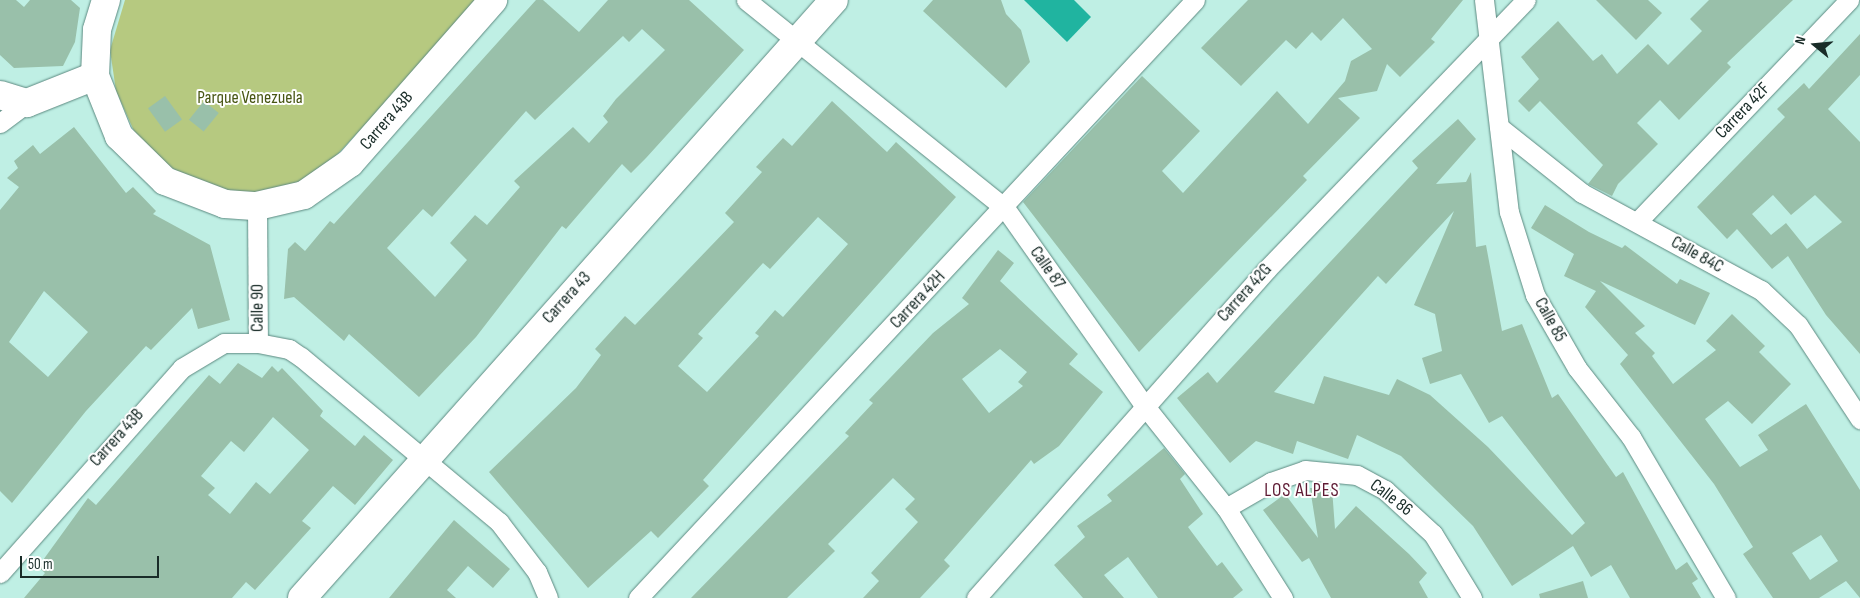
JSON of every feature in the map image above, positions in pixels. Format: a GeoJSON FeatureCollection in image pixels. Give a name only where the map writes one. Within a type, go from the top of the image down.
{"type":"FeatureCollection","features":[{"type":"Feature","properties":{"kind":"street"},"geometry":{"type":"LineString","coordinates":[[106,0],[97,30],[95,76],[119,136],[146,166],[194,196],[257,206]]}},
{"type":"Feature","properties":{"kind":"street","name":"Carrera 43B"},"geometry":{"type":"LineString","coordinates":[[257,206],[304,195],[350,164],[493,0]]}},
{"type":"Feature","properties":{"kind":"street","name":"Calle 87"},"geometry":{"type":"LineString","coordinates":[[746,0],[1005,208],[1144,405],[1226,508],[1283,598]]}},
{"type":"Feature","properties":{"kind":"street","name":"Carrera 43"},"geometry":{"type":"LineString","coordinates":[[302,598],[834,0]]}},
{"type":"Feature","properties":{"kind":"street","name":"Carrera 42H"},"geometry":{"type":"LineString","coordinates":[[638,598],[1005,208],[1195,0]]}},
{"type":"Feature","properties":{"kind":"street","name":"Calle 85"},"geometry":{"type":"LineString","coordinates":[[1484,0],[1491,40],[1509,212],[1535,295],[1577,368],[1631,437],[1726,598]]}},
{"type":"Feature","properties":{"kind":"street","name":"Carrera 42G"},"geometry":{"type":"LineString","coordinates":[[976,598],[1144,405],[1267,269],[1491,40],[1526,0]]}},
{"type":"Feature","properties":{"kind":"street","name":"Carrera 42F"},"geometry":{"type":"LineString","coordinates":[[1637,222],[1849,0]]}},
{"type":"Feature","properties":{"kind":"street"},"geometry":{"type":"LineString","coordinates":[[0,123],[27,103],[95,76]]}},
{"type":"Feature","properties":{"kind":"street"},"geometry":{"type":"LineString","coordinates":[[0,95],[27,103]]}},
{"type":"Feature","properties":{"kind":"street","name":"Calle 84C"},"geometry":{"type":"LineString","coordinates":[[1499,126],[1582,193],[1760,290],[1798,325],[1860,419]]}},
{"type":"Feature","properties":{"kind":"street","name":"Calle 90"},"geometry":{"type":"LineString","coordinates":[[257,206],[258,343],[298,355],[426,457],[503,524],[537,572],[548,598]]}},
{"type":"Feature","properties":{"kind":"street","name":"Carrera 43B"},"geometry":{"type":"LineString","coordinates":[[0,573],[182,368],[224,344],[258,343]]}},
{"type":"Feature","properties":{"kind":"street","name":"Calle 86"},"geometry":{"type":"LineString","coordinates":[[1226,508],[1271,482],[1305,470],[1325,468],[1371,481],[1433,534],[1472,598]]}},
{"type":"Feature","properties":{"kind":"green space","name":"Parque Venezuela"},"geometry":{"type":"Polygon","coordinates":[[[125,0],[482,0],[318,175],[280,193],[230,194],[191,181],[157,158],[134,131],[116,91],[110,50],[125,0]]]}},
{"type":"Feature","properties":{"kind":"shaded area"},"geometry":{"type":"Polygon","coordinates":[[[1024,0],[1074,0],[1091,17],[1067,42],[1024,0]]]}},
{"type":"Feature","properties":{"kind":"building"},"geometry":{"type":"Polygon","coordinates":[[[0,0],[16,0],[24,7],[30,0],[71,0],[80,8],[75,42],[63,66],[14,68],[0,55],[0,0]]]}},
{"type":"Feature","properties":{"kind":"building"},"geometry":{"type":"Polygon","coordinates":[[[536,0],[543,0],[579,32],[608,0],[689,0],[744,50],[631,173],[622,164],[566,229],[562,226],[476,337],[419,397],[349,334],[344,341],[294,297],[284,299],[288,249],[295,242],[305,251],[330,221],[334,224],[536,0]],[[642,29],[629,42],[623,36],[535,120],[526,111],[432,217],[423,209],[387,248],[435,297],[467,260],[450,243],[475,215],[487,225],[520,187],[514,181],[573,127],[589,143],[608,122],[603,116],[616,99],[665,50],[642,29]]]}},
{"type":"Feature","properties":{"kind":"building"},"geometry":{"type":"Polygon","coordinates":[[[933,0],[1001,0],[1006,14],[1021,30],[1030,62],[1006,88],[923,11],[933,0]]]}},
{"type":"Feature","properties":{"kind":"building"},"geometry":{"type":"Polygon","coordinates":[[[1248,0],[1463,0],[1431,39],[1435,42],[1400,77],[1387,64],[1377,91],[1338,98],[1360,118],[1303,176],[1307,180],[1139,352],[1023,202],[1142,76],[1200,131],[1162,171],[1183,193],[1277,91],[1308,124],[1345,81],[1351,61],[1372,49],[1343,18],[1321,41],[1312,32],[1296,49],[1286,40],[1241,86],[1201,48],[1248,0]]]}},
{"type":"Feature","properties":{"kind":"building"},"geometry":{"type":"Polygon","coordinates":[[[1596,0],[1648,0],[1662,13],[1636,40],[1596,0]]]}},
{"type":"Feature","properties":{"kind":"building"},"geometry":{"type":"Polygon","coordinates":[[[1709,0],[1793,0],[1727,63],[1731,67],[1679,120],[1660,100],[1637,123],[1658,144],[1618,184],[1612,196],[1588,184],[1603,165],[1540,101],[1529,112],[1518,101],[1539,79],[1521,57],[1558,21],[1593,61],[1602,54],[1617,74],[1648,44],[1668,65],[1702,31],[1690,19],[1709,0]]]}},
{"type":"Feature","properties":{"kind":"building"},"geometry":{"type":"Polygon","coordinates":[[[1860,34],[1860,75],[1828,109],[1860,142],[1860,354],[1826,315],[1788,256],[1772,269],[1737,229],[1727,239],[1697,207],[1785,117],[1777,109],[1804,83],[1809,89],[1860,34]],[[1773,195],[1752,214],[1771,235],[1786,223],[1807,249],[1842,222],[1815,195],[1791,215],[1773,195]]]}},
{"type":"Feature","properties":{"kind":"building"},"geometry":{"type":"Polygon","coordinates":[[[165,96],[182,119],[165,132],[148,108],[165,96]]]}},
{"type":"Feature","properties":{"kind":"building"},"geometry":{"type":"Polygon","coordinates":[[[204,101],[219,113],[204,132],[189,120],[204,101]]]}},
{"type":"Feature","properties":{"kind":"building"},"geometry":{"type":"Polygon","coordinates":[[[832,101],[887,152],[896,142],[956,197],[703,480],[709,486],[658,538],[651,531],[588,588],[489,472],[576,388],[601,355],[595,349],[625,316],[635,325],[734,222],[725,213],[762,172],[756,167],[783,138],[792,146],[832,101]],[[818,217],[770,269],[763,263],[698,334],[703,338],[678,366],[707,392],[759,336],[755,333],[775,310],[783,317],[848,244],[818,217]]]}},
{"type":"Feature","properties":{"kind":"building"},"geometry":{"type":"Polygon","coordinates":[[[1458,119],[1476,139],[1436,184],[1466,182],[1471,172],[1476,247],[1486,245],[1502,331],[1522,324],[1552,398],[1558,394],[1616,477],[1623,472],[1676,570],[1687,562],[1698,579],[1692,583],[1701,598],[1630,598],[1611,565],[1591,577],[1573,546],[1512,586],[1473,526],[1401,456],[1357,435],[1348,459],[1297,441],[1293,454],[1256,441],[1230,463],[1177,398],[1208,372],[1217,383],[1418,168],[1412,161],[1458,119]],[[1454,211],[1386,284],[1378,276],[1274,392],[1314,404],[1324,376],[1389,395],[1397,379],[1430,395],[1488,447],[1572,535],[1585,523],[1502,416],[1489,423],[1461,374],[1430,384],[1422,358],[1442,351],[1435,314],[1414,305],[1454,211]]]}},
{"type":"Feature","properties":{"kind":"building"},"geometry":{"type":"Polygon","coordinates":[[[74,127],[126,193],[133,187],[156,211],[153,214],[210,245],[230,320],[198,329],[192,308],[151,350],[146,346],[86,411],[12,503],[0,491],[0,210],[19,187],[7,178],[18,168],[14,161],[33,145],[40,154],[74,127]],[[44,291],[9,342],[48,377],[88,332],[44,291]]]}},
{"type":"Feature","properties":{"kind":"building"},"geometry":{"type":"Polygon","coordinates":[[[1545,205],[1589,232],[1622,248],[1625,245],[1677,284],[1680,279],[1710,293],[1695,325],[1600,281],[1645,326],[1635,333],[1655,353],[1652,356],[1673,384],[1716,350],[1706,341],[1732,314],[1765,346],[1759,352],[1791,384],[1752,424],[1728,401],[1705,419],[1740,467],[1768,450],[1758,435],[1806,404],[1860,490],[1860,598],[1846,581],[1819,598],[1773,598],[1743,554],[1753,547],[1714,484],[1620,364],[1628,355],[1585,307],[1596,291],[1564,276],[1574,254],[1531,228],[1545,205]],[[1821,535],[1792,553],[1810,580],[1838,561],[1821,535]]]}},
{"type":"Feature","properties":{"kind":"building"},"geometry":{"type":"Polygon","coordinates":[[[998,250],[1014,263],[1000,281],[1078,354],[1069,364],[1103,392],[1059,446],[1034,464],[1031,460],[944,560],[950,566],[920,598],[863,598],[879,581],[871,573],[918,522],[905,509],[915,499],[893,478],[828,544],[835,551],[787,598],[691,598],[849,436],[845,433],[873,403],[869,400],[933,333],[969,304],[962,298],[998,250]],[[1000,349],[962,379],[989,413],[1023,386],[1018,382],[1027,372],[1000,349]]]}},
{"type":"Feature","properties":{"kind":"building"},"geometry":{"type":"Polygon","coordinates":[[[238,363],[262,378],[272,366],[278,372],[282,368],[323,411],[320,416],[355,446],[364,435],[393,460],[355,505],[333,486],[302,521],[311,528],[255,590],[246,582],[232,598],[24,598],[45,573],[38,567],[88,498],[96,505],[209,375],[220,384],[238,363]],[[273,417],[244,452],[231,441],[201,476],[215,488],[208,495],[230,514],[256,482],[270,494],[309,450],[273,417]]]}},
{"type":"Feature","properties":{"kind":"building"},"geometry":{"type":"Polygon","coordinates":[[[1164,448],[1185,474],[1180,479],[1203,514],[1188,527],[1217,566],[1222,562],[1243,590],[1233,598],[1158,598],[1128,557],[1104,575],[1124,598],[1083,598],[1054,565],[1085,537],[1077,526],[1112,501],[1107,495],[1164,448]]]}},
{"type":"Feature","properties":{"kind":"building"},"geometry":{"type":"Polygon","coordinates":[[[1310,488],[1332,488],[1335,529],[1356,506],[1409,554],[1427,573],[1419,582],[1428,598],[1331,598],[1309,558],[1302,562],[1263,510],[1285,494],[1318,538],[1310,488]]]}},
{"type":"Feature","properties":{"kind":"building"},"geometry":{"type":"Polygon","coordinates":[[[454,520],[510,569],[493,588],[468,566],[447,590],[456,598],[389,598],[454,520]]]}},
{"type":"Feature","properties":{"kind":"building"},"geometry":{"type":"Polygon","coordinates":[[[1583,581],[1588,598],[1540,598],[1539,594],[1583,581]]]}},
{"type":"Feature","properties":{"kind":"district","name":"LOS ALPES"},"geometry":{"type":"Point","coordinates":[1302,491]}}]}
